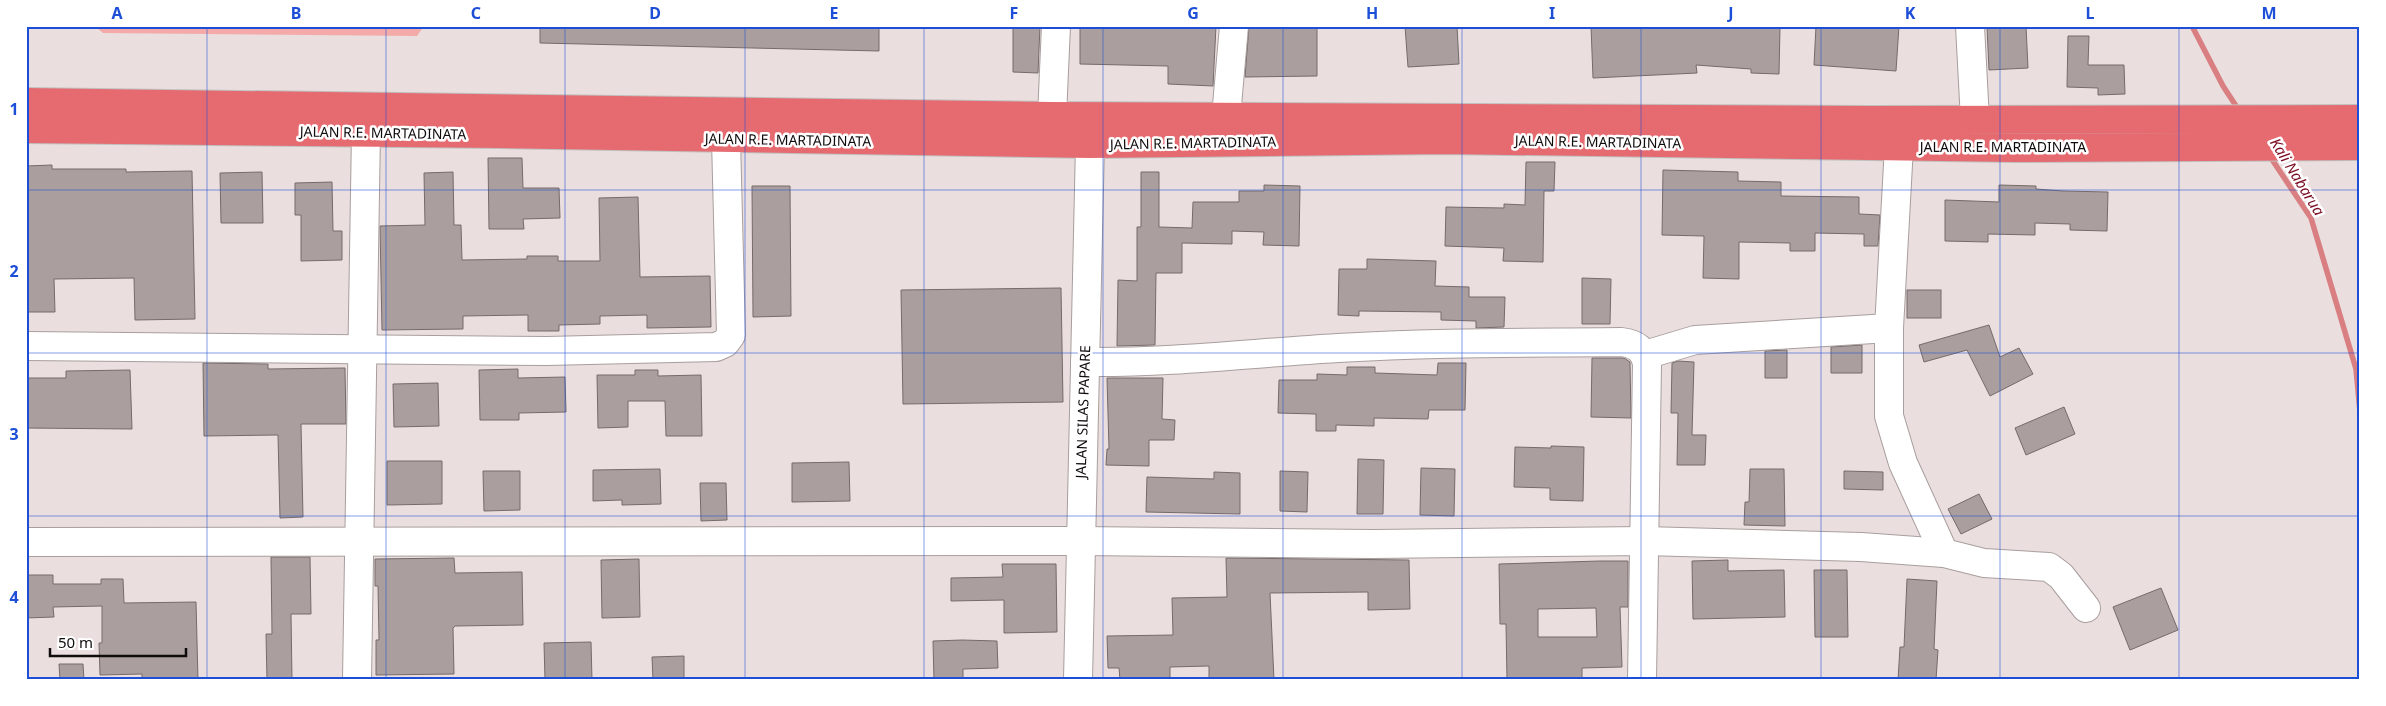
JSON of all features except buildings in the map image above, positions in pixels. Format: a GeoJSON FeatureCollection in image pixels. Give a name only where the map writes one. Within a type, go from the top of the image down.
{"type":"FeatureCollection","features":[{"type":"Feature","properties":{"kind":"highway","name":"JALAN R.E. MARTADINATA"},"geometry":{"type":"LineString","coordinates":[[26,102],[1226,117],[1690,131],[1899,146],[2360,146]]}},
{"type":"Feature","properties":{"kind":"highway","name":"JALAN R.E. MARTADINATA"},"geometry":{"type":"LineString","coordinates":[[26,129],[366,132],[1090,144],[1445,140],[1975,120],[2360,119]]}},
{"type":"Feature","properties":{"kind":"street"},"geometry":{"type":"LineString","coordinates":[[1052,116],[1056,26]]}},
{"type":"Feature","properties":{"kind":"street"},"geometry":{"type":"LineString","coordinates":[[1226,117],[1234,26]]}},
{"type":"Feature","properties":{"kind":"street"},"geometry":{"type":"LineString","coordinates":[[1970,26],[1975,120]]}},
{"type":"Feature","properties":{"kind":"street"},"geometry":{"type":"LineString","coordinates":[[357,680],[366,132]]}},
{"type":"Feature","properties":{"kind":"street"},"geometry":{"type":"LineString","coordinates":[[26,346],[547,351],[716,347],[725,343],[731,335],[726,139]]}},
{"type":"Feature","properties":{"kind":"street","name":"JALAN SILAS PAPARE"},"geometry":{"type":"LineString","coordinates":[[1078,680],[1079,540],[1090,144]]}},
{"type":"Feature","properties":{"kind":"street"},"geometry":{"type":"LineString","coordinates":[[1899,146],[1889,328],[1888,409],[1890,427],[1903,463],[1944,553]]}},
{"type":"Feature","properties":{"kind":"street"},"geometry":{"type":"LineString","coordinates":[[1645,355],[1695,340],[1889,328]]}},
{"type":"Feature","properties":{"kind":"street"},"geometry":{"type":"LineString","coordinates":[[1085,362],[1152,362],[1338,348],[1409,345],[1621,342],[1636,346],[1645,355],[1647,364],[1642,680]]}},
{"type":"Feature","properties":{"kind":"street"},"geometry":{"type":"LineString","coordinates":[[26,542],[1079,540],[1373,544],[1645,541],[1862,547],[1944,553],[1984,563],[2049,567],[2061,576],[2086,608]]}},
{"type":"Feature","properties":{"kind":"shaded area"},"geometry":{"type":"Polygon","coordinates":[[[95,26],[424,26],[417,36],[103,33],[95,26]]]}},
{"type":"Feature","properties":{"kind":"waterway","name":"Kali Nabarua"},"geometry":{"type":"LineString","coordinates":[[2192,26],[2223,86],[2240,112]]}},
{"type":"Feature","properties":{"kind":"waterway","name":"Kali Nabarua"},"geometry":{"type":"LineString","coordinates":[[2269,155],[2311,218],[2356,369],[2360,412]]}}]}
